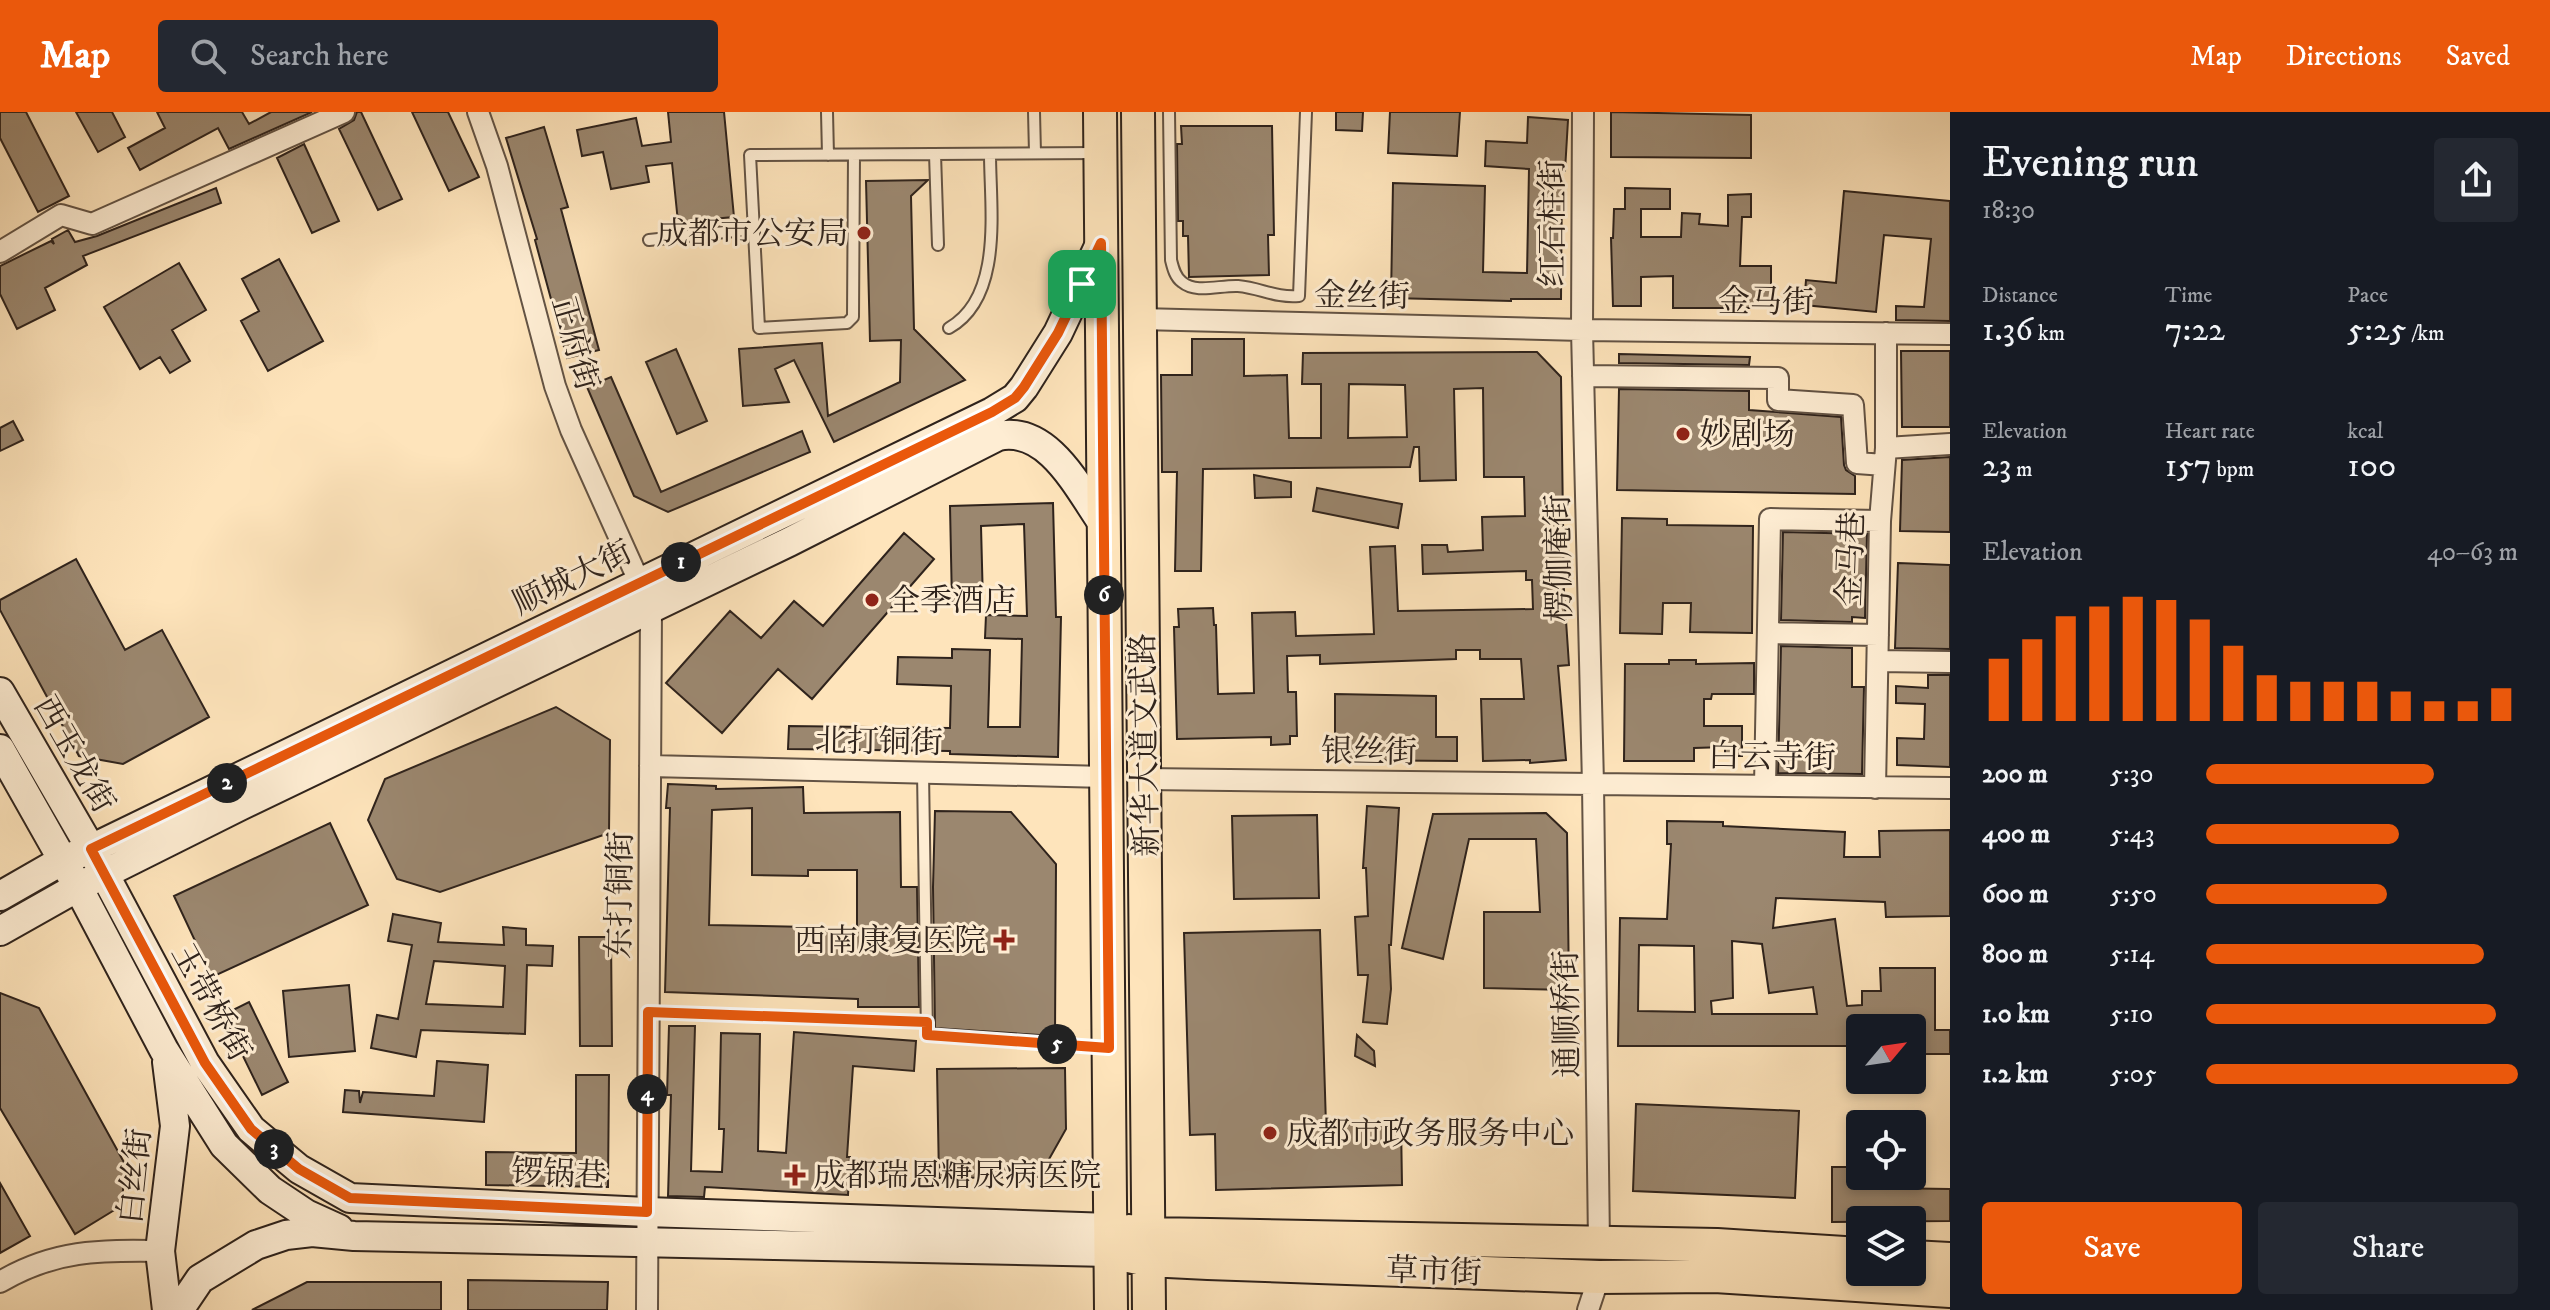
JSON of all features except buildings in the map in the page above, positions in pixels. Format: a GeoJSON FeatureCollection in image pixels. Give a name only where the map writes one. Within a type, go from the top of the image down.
{"type":"FeatureCollection","features":[{"type":"Feature","properties":{"kind":"main road","name":"新华大道文武路"},"geometry":{"type":"LineString","coordinates":[[1100,112],[1111,1310]]}},
{"type":"Feature","properties":{"kind":"main road","name":"新华大道文武路"},"geometry":{"type":"LineString","coordinates":[[1138,112],[1149,1310]]}},
{"type":"Feature","properties":{"kind":"main road","name":"顺城大街"},"geometry":{"type":"LineString","coordinates":[[0,931],[78,887],[97,862],[644,595],[1015,398],[1058,333],[1101,243]]}},
{"type":"Feature","properties":{"kind":"main road","name":"顺城大街"},"geometry":{"type":"LineString","coordinates":[[644,595],[789,542],[998,436],[1010,433],[1035,441],[1051,452],[1104,525]]}},
{"type":"Feature","properties":{"kind":"main road","name":"西玉龙街"},"geometry":{"type":"LineString","coordinates":[[0,692],[97,862]]}},
{"type":"Feature","properties":{"kind":"main road","name":"西玉龙街"},"geometry":{"type":"LineString","coordinates":[[0,749],[78,887],[164,1050]]}},
{"type":"Feature","properties":{"kind":"main road","name":"顺城大街"},"geometry":{"type":"LineString","coordinates":[[0,896],[63,860],[97,862]]}},
{"type":"Feature","properties":{"kind":"main road","name":"玉带桥街"},"geometry":{"type":"LineString","coordinates":[[97,862],[205,1063],[251,1129],[299,1169]]}},
{"type":"Feature","properties":{"kind":"main road"},"geometry":{"type":"LineString","coordinates":[[164,1050],[224,1145],[270,1190],[306,1214],[354,1236]]}},
{"type":"Feature","properties":{"kind":"main road","name":"白丝街"},"geometry":{"type":"LineString","coordinates":[[164,1050],[172,1087],[175,1126],[160,1251],[167,1310]]}},
{"type":"Feature","properties":{"kind":"main road","name":"锣锅巷"},"geometry":{"type":"LineString","coordinates":[[299,1169],[350,1198],[647,1212],[1110,1240]]}},
{"type":"Feature","properties":{"kind":"main road"},"geometry":{"type":"LineString","coordinates":[[179,1310],[200,1279],[256,1245],[286,1235],[312,1232],[354,1236]]}},
{"type":"Feature","properties":{"kind":"main road","name":"锣锅巷"},"geometry":{"type":"LineString","coordinates":[[354,1236],[647,1242],[1110,1240]]}},
{"type":"Feature","properties":{"kind":"main road","name":"草市街"},"geometry":{"type":"LineString","coordinates":[[1110,1240],[1148,1247],[1599,1277],[1715,1276],[1950,1291]]}},
{"type":"Feature","properties":{"kind":"main road","name":"草市街"},"geometry":{"type":"LineString","coordinates":[[1148,1247],[1599,1243],[1717,1245],[1846,1253]]}},
{"type":"Feature","properties":{"kind":"main road"},"geometry":{"type":"LineString","coordinates":[[1926,1258],[1950,1259]]}},
{"type":"Feature","properties":{"kind":"street"},"geometry":{"type":"LineString","coordinates":[[0,252],[61,215],[92,224],[344,112]]}},
{"type":"Feature","properties":{"kind":"street","name":"正府街"},"geometry":{"type":"LineString","coordinates":[[478,112],[497,166],[555,386],[571,430],[644,595]]}},
{"type":"Feature","properties":{"kind":"street","name":"红石柱街"},"geometry":{"type":"LineString","coordinates":[[1582,114],[1582,330]]}},
{"type":"Feature","properties":{"kind":"street","name":"金丝街"},"geometry":{"type":"LineString","coordinates":[[1140,319],[1582,330]]}},
{"type":"Feature","properties":{"kind":"street","name":"金马街"},"geometry":{"type":"LineString","coordinates":[[1582,330],[1950,334]]}},
{"type":"Feature","properties":{"kind":"street","name":"楞伽庵街"},"geometry":{"type":"LineString","coordinates":[[1582,330],[1593,784]]}},
{"type":"Feature","properties":{"kind":"street","name":"金马巷"},"geometry":{"type":"LineString","coordinates":[[1875,788],[1886,333]]}},
{"type":"Feature","properties":{"kind":"street"},"geometry":{"type":"LineString","coordinates":[[1583,376],[1778,378],[1778,400],[1853,405],[1857,463],[1950,444]]}},
{"type":"Feature","properties":{"kind":"street"},"geometry":{"type":"LineString","coordinates":[[1765,786],[1770,519],[1880,521]]}},
{"type":"Feature","properties":{"kind":"street","name":"东打铜街"},"geometry":{"type":"LineString","coordinates":[[644,595],[650,766],[647,1310]]}},
{"type":"Feature","properties":{"kind":"street"},"geometry":{"type":"LineString","coordinates":[[1768,633],[1878,635]]}},
{"type":"Feature","properties":{"kind":"street"},"geometry":{"type":"LineString","coordinates":[[1878,661],[1950,662]]}},
{"type":"Feature","properties":{"kind":"street","name":"北打铜街"},"geometry":{"type":"LineString","coordinates":[[650,766],[1106,777]]}},
{"type":"Feature","properties":{"kind":"street","name":"银丝街"},"geometry":{"type":"LineString","coordinates":[[1144,779],[1593,784]]}},
{"type":"Feature","properties":{"kind":"street","name":"白云寺街"},"geometry":{"type":"LineString","coordinates":[[1593,784],[1950,788]]}},
{"type":"Feature","properties":{"kind":"street","name":"通顺桥街"},"geometry":{"type":"LineString","coordinates":[[1593,784],[1599,1243]]}},
{"type":"Feature","properties":{"kind":"street"},"geometry":{"type":"LineString","coordinates":[[0,1282],[33,1265],[67,1255],[100,1250],[160,1251]]}},
{"type":"Feature","properties":{"kind":"street"},"geometry":{"type":"LineString","coordinates":[[1588,1310],[1599,1277]]}},
{"type":"Feature","properties":{"kind":"lane"},"geometry":{"type":"LineString","coordinates":[[827,112],[828,155]]}},
{"type":"Feature","properties":{"kind":"lane"},"geometry":{"type":"LineString","coordinates":[[1034,112],[1035,153]]}},
{"type":"Feature","properties":{"kind":"lane"},"geometry":{"type":"LineString","coordinates":[[1169,112],[1171,260],[1180,281],[1192,288],[1236,286],[1257,289],[1272,296],[1289,297],[1299,296],[1306,112]]}},
{"type":"Feature","properties":{"kind":"lane"},"geometry":{"type":"LineString","coordinates":[[854,155],[853,317],[847,323],[759,328],[750,155],[1100,153]]}},
{"type":"Feature","properties":{"kind":"lane"},"geometry":{"type":"LineString","coordinates":[[935,154],[938,245]]}},
{"type":"Feature","properties":{"kind":"lane"},"geometry":{"type":"LineString","coordinates":[[949,328],[971,309],[989,266],[990,154]]}},
{"type":"Feature","properties":{"kind":"lane"},"geometry":{"type":"LineString","coordinates":[[649,240],[754,229]]}},
{"type":"Feature","properties":{"kind":"lane"},"geometry":{"type":"LineString","coordinates":[[1288,323],[1289,297]]}},
{"type":"Feature","properties":{"kind":"lane"},"geometry":{"type":"LineString","coordinates":[[923,772],[927,1035],[1109,1048]]}},
{"type":"Feature","properties":{"kind":"lane"},"geometry":{"type":"LineString","coordinates":[[648,1012],[927,1022]]}},
{"type":"Feature","properties":{"kind":"place","name":"成都市公安局"},"geometry":{"type":"Point","coordinates":[864,233]}},
{"type":"Feature","properties":{"kind":"place","name":"妙剧场"},"geometry":{"type":"Point","coordinates":[1683,434]}},
{"type":"Feature","properties":{"kind":"place","name":"全季酒店"},"geometry":{"type":"Point","coordinates":[872,600]}},
{"type":"Feature","properties":{"kind":"place","name":"西南康复医院"},"geometry":{"type":"Point","coordinates":[1004,940]}},
{"type":"Feature","properties":{"kind":"place","name":"成都市政务服务中心"},"geometry":{"type":"Point","coordinates":[1270,1133]}},
{"type":"Feature","properties":{"kind":"place","name":"成都瑞恩糖尿病医院"},"geometry":{"type":"Point","coordinates":[795,1175]}},
{"type":"Feature","properties":{"kind":"route"},"geometry":{"type":"LineString","coordinates":[[1101,243],[1109,1048],[927,1035],[927,1022],[648,1012],[647,1212],[350,1198],[299,1169],[251,1129],[205,1063],[91,849],[992,412],[1015,398],[1024,387],[1058,333],[1082,284],[1101,243]]}}]}
